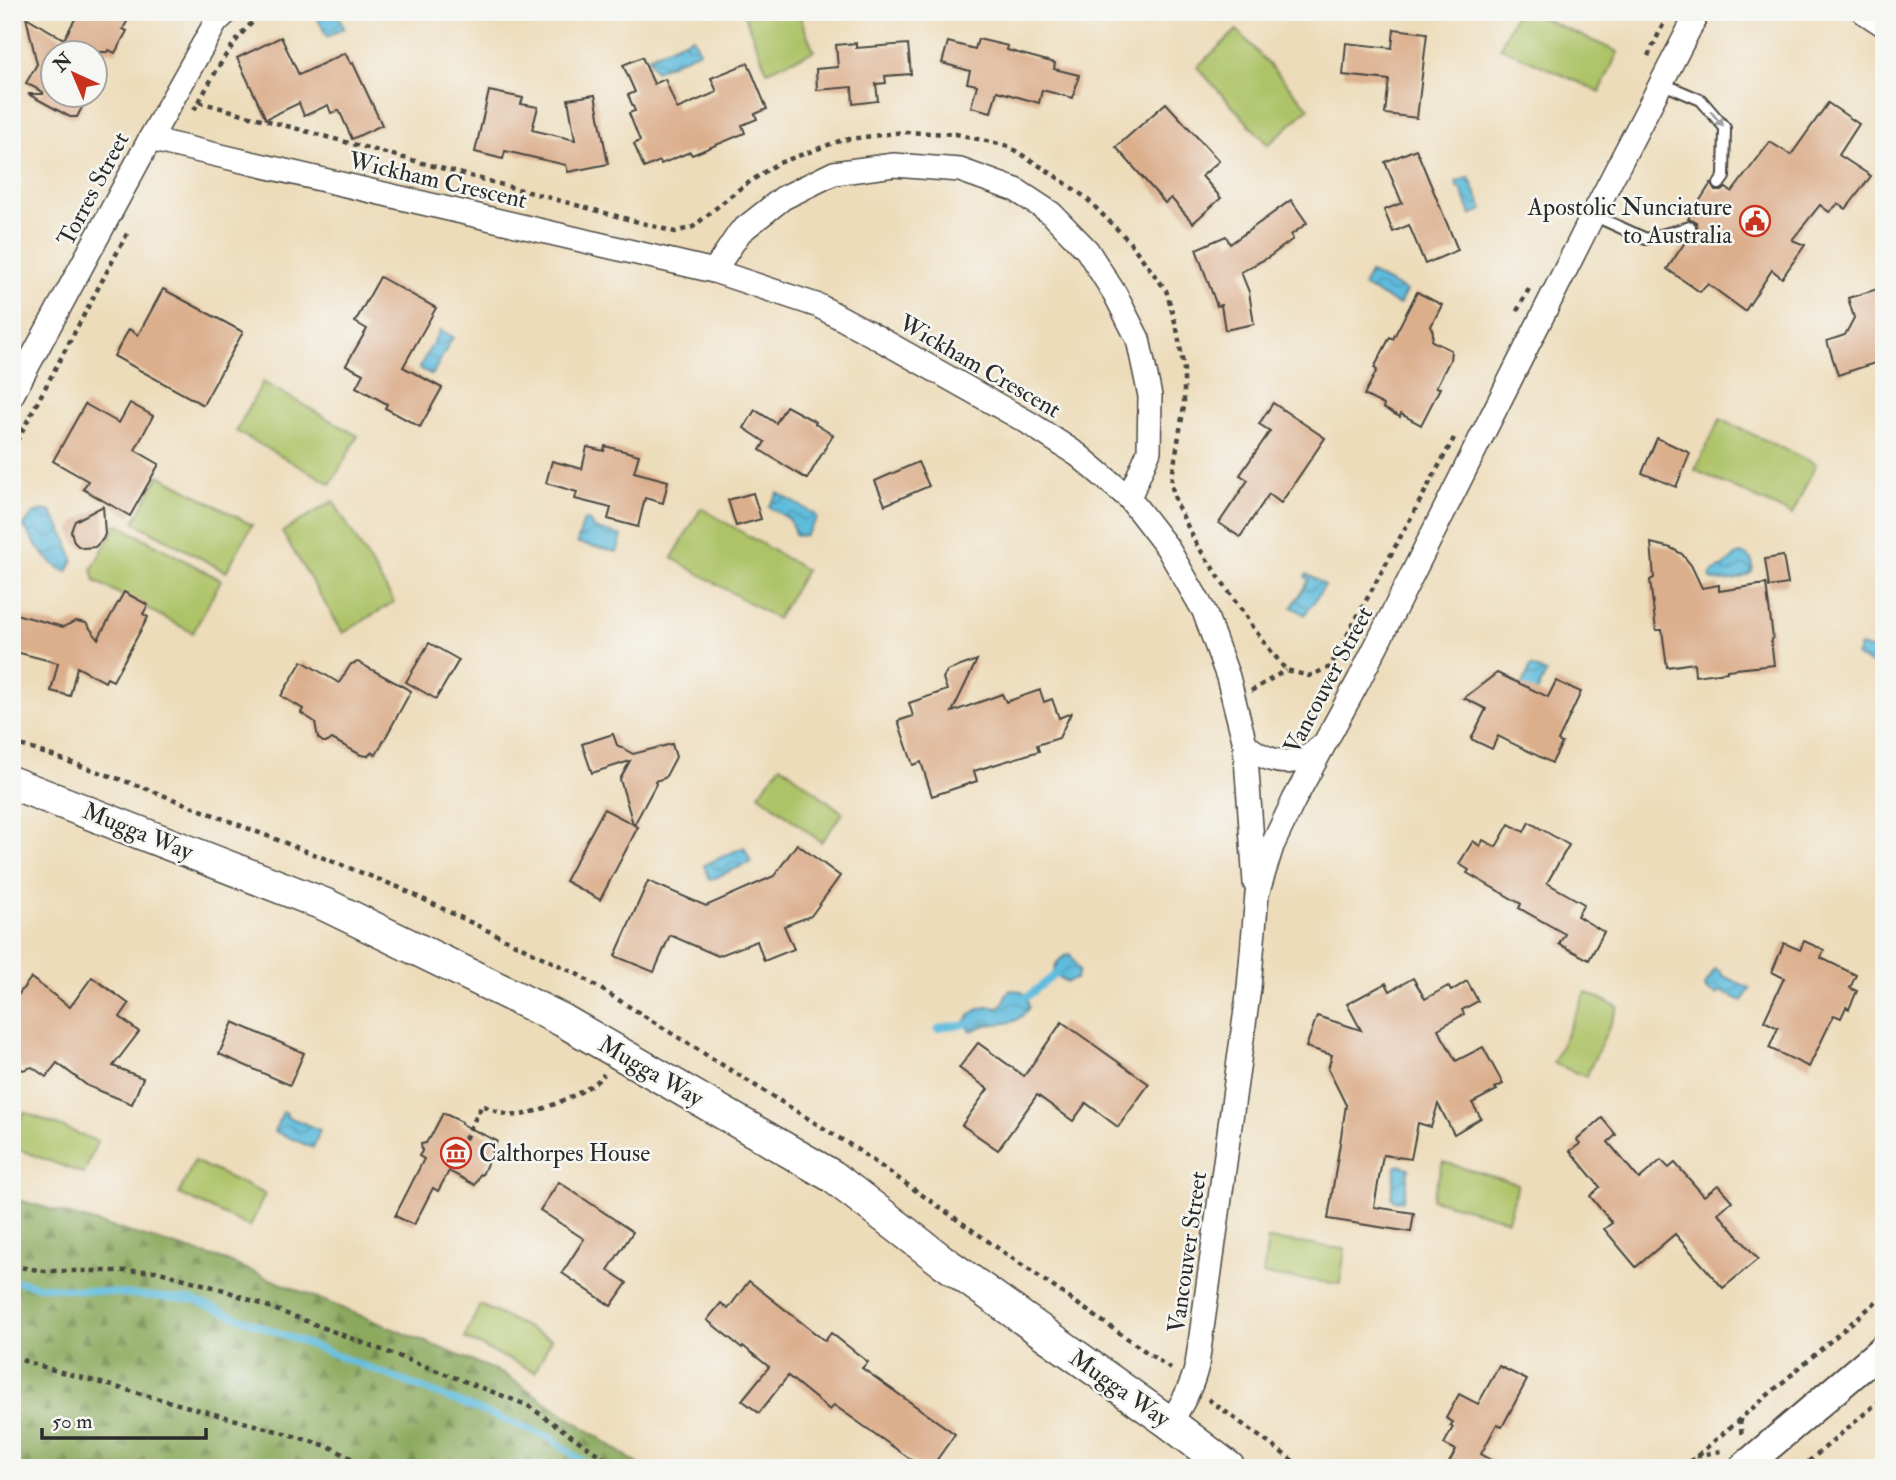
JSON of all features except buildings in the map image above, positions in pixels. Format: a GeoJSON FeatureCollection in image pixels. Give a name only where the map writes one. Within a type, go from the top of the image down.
{"type":"FeatureCollection","features":[{"type":"Feature","properties":{"kind":"main road","name":"Mugga Way"},"geometry":{"type":"LineString","coordinates":[[12,783],[326,905],[562,1020],[832,1176],[941,1260],[1229,1468]]}},
{"type":"Feature","properties":{"kind":"street","name":"Torres Street"},"geometry":{"type":"LineString","coordinates":[[12,395],[150,139],[216,22],[227,12]]}},
{"type":"Feature","properties":{"kind":"street","name":"Vancouver Street"},"geometry":{"type":"LineString","coordinates":[[1170,1423],[1192,1384],[1197,1365],[1247,1000],[1257,894],[1272,846],[1698,12]]}},
{"type":"Feature","properties":{"kind":"street"},"geometry":{"type":"LineString","coordinates":[[1864,12],[1884,26]]}},
{"type":"Feature","properties":{"kind":"street","name":"Wickham Crescent"},"geometry":{"type":"LineString","coordinates":[[150,139],[714,271],[819,306],[1029,423],[1078,455],[1129,498],[1167,547],[1204,611],[1228,677],[1245,744],[1257,894]]}},
{"type":"Feature","properties":{"kind":"street"},"geometry":{"type":"LineString","coordinates":[[714,271],[740,232],[783,198],[834,173],[894,165],[960,170],[1016,190],[1051,213],[1087,250],[1115,294],[1138,339],[1150,396],[1149,450],[1129,498]]}},
{"type":"Feature","properties":{"kind":"street"},"geometry":{"type":"LineString","coordinates":[[1245,744],[1263,757],[1291,762],[1305,758],[1326,743]]}},
{"type":"Feature","properties":{"kind":"street"},"geometry":{"type":"LineString","coordinates":[[1739,1454],[1884,1348]]}},
{"type":"Feature","properties":{"kind":"lane"},"geometry":{"type":"LineString","coordinates":[[1661,83],[1701,100],[1725,128],[1724,177],[1719,184]]}},
{"type":"Feature","properties":{"kind":"lane"},"geometry":{"type":"LineString","coordinates":[[1593,215],[1646,239],[1689,227]]}},
{"type":"Feature","properties":{"kind":"path"},"geometry":{"type":"LineString","coordinates":[[174,145],[234,44],[258,17],[266,12]]}},
{"type":"Feature","properties":{"kind":"path"},"geometry":{"type":"LineString","coordinates":[[1645,61],[1669,12]]}},
{"type":"Feature","properties":{"kind":"path"},"geometry":{"type":"LineString","coordinates":[[199,102],[675,232],[693,227],[738,190],[776,164],[842,140],[903,132],[956,134],[1007,146],[1085,197],[1128,240],[1166,290],[1177,329],[1184,370],[1184,406],[1171,483],[1176,503],[1197,545],[1260,637],[1286,670],[1308,676],[1330,667],[1456,433]]}},
{"type":"Feature","properties":{"kind":"path"},"geometry":{"type":"LineString","coordinates":[[12,450],[128,231]]}},
{"type":"Feature","properties":{"kind":"path"},"geometry":{"type":"LineString","coordinates":[[1515,315],[1533,280]]}},
{"type":"Feature","properties":{"kind":"path"},"geometry":{"type":"LineString","coordinates":[[1234,702],[1286,670]]}},
{"type":"Feature","properties":{"kind":"path"},"geometry":{"type":"LineString","coordinates":[[465,1139],[482,1105],[497,1112],[519,1116],[569,1099],[601,1079],[617,1051]]}},
{"type":"Feature","properties":{"kind":"path"},"geometry":{"type":"LineString","coordinates":[[12,1266],[45,1271],[156,1271],[224,1290],[527,1405],[618,1468]]}},
{"type":"Feature","properties":{"kind":"path"},"geometry":{"type":"LineString","coordinates":[[1683,1468],[1884,1295]]}},
{"type":"Feature","properties":{"kind":"path"},"geometry":{"type":"LineString","coordinates":[[12,1357],[50,1370],[330,1447],[370,1468]]}},
{"type":"Feature","properties":{"kind":"path"},"geometry":{"type":"LineString","coordinates":[[1801,1468],[1884,1397]]}},
{"type":"Feature","properties":{"kind":"path"},"geometry":{"type":"LineString","coordinates":[[1695,1457],[1739,1454],[1740,1419]]}},
{"type":"Feature","properties":{"kind":"green space"},"geometry":{"type":"Polygon","coordinates":[[[743,12],[798,12],[814,51],[767,71],[743,12]]]}},
{"type":"Feature","properties":{"kind":"green space"},"geometry":{"type":"Polygon","coordinates":[[[1516,12],[1529,12],[1618,52],[1600,92],[1500,47],[1516,12]]]}},
{"type":"Feature","properties":{"kind":"green space"},"geometry":{"type":"Polygon","coordinates":[[[1237,30],[1309,108],[1268,145],[1197,67],[1237,30]]]}},
{"type":"Feature","properties":{"kind":"green space"},"geometry":{"type":"Polygon","coordinates":[[[263,382],[358,436],[331,484],[236,431],[263,382]]]}},
{"type":"Feature","properties":{"kind":"green space"},"geometry":{"type":"Polygon","coordinates":[[[1720,419],[1816,464],[1792,515],[1695,470],[1720,419]]]}},
{"type":"Feature","properties":{"kind":"green space"},"geometry":{"type":"Polygon","coordinates":[[[159,475],[252,525],[226,572],[134,522],[159,475]]]}},
{"type":"Feature","properties":{"kind":"green space"},"geometry":{"type":"Polygon","coordinates":[[[333,501],[394,602],[343,633],[282,532],[333,501]]]}},
{"type":"Feature","properties":{"kind":"green space"},"geometry":{"type":"Polygon","coordinates":[[[701,508],[806,570],[777,619],[672,558],[701,508]]]}},
{"type":"Feature","properties":{"kind":"green space"},"geometry":{"type":"Polygon","coordinates":[[[117,524],[221,580],[193,633],[95,581],[92,569],[117,524]]]}},
{"type":"Feature","properties":{"kind":"green space"},"geometry":{"type":"Polygon","coordinates":[[[781,765],[843,813],[821,842],[759,794],[781,765]]]}},
{"type":"Feature","properties":{"kind":"green space"},"geometry":{"type":"Polygon","coordinates":[[[1586,992],[1618,1007],[1586,1077],[1553,1063],[1586,992]]]}},
{"type":"Feature","properties":{"kind":"green space"},"geometry":{"type":"Polygon","coordinates":[[[24,1112],[97,1141],[84,1174],[12,1147],[24,1112]]]}},
{"type":"Feature","properties":{"kind":"green space"},"geometry":{"type":"Polygon","coordinates":[[[194,1161],[265,1194],[250,1227],[179,1194],[194,1161]]]}},
{"type":"Feature","properties":{"kind":"green space"},"geometry":{"type":"Polygon","coordinates":[[[1443,1162],[1518,1184],[1508,1220],[1432,1199],[1443,1162]]]}},
{"type":"Feature","properties":{"kind":"green space"},"geometry":{"type":"Polygon","coordinates":[[[12,1198],[224,1260],[504,1374],[644,1468],[12,1468],[12,1198]]]}},
{"type":"Feature","properties":{"kind":"green space"},"geometry":{"type":"Polygon","coordinates":[[[1268,1239],[1345,1249],[1340,1284],[1263,1275],[1268,1239]]]}},
{"type":"Feature","properties":{"kind":"green space"},"geometry":{"type":"Polygon","coordinates":[[[480,1305],[551,1339],[535,1372],[464,1338],[480,1305]]]}},
{"type":"Feature","properties":{"kind":"water"},"geometry":{"type":"Polygon","coordinates":[[[312,12],[337,12],[344,28],[327,37],[312,12]]]}},
{"type":"Feature","properties":{"kind":"water"},"geometry":{"type":"Polygon","coordinates":[[[693,37],[700,51],[655,71],[648,57],[693,37]]]}},
{"type":"Feature","properties":{"kind":"water"},"geometry":{"type":"Polygon","coordinates":[[[1469,177],[1483,210],[1471,215],[1456,182],[1469,177]]]}},
{"type":"Feature","properties":{"kind":"water"},"geometry":{"type":"Polygon","coordinates":[[[1370,273],[1406,291],[1399,305],[1363,286],[1370,273]]]}},
{"type":"Feature","properties":{"kind":"water"},"geometry":{"type":"Polygon","coordinates":[[[440,330],[453,337],[432,375],[419,368],[440,330]]]}},
{"type":"Feature","properties":{"kind":"water"},"geometry":{"type":"Polygon","coordinates":[[[778,493],[816,515],[817,518],[806,535],[796,536],[789,519],[769,507],[778,493]]]}},
{"type":"Feature","properties":{"kind":"water"},"geometry":{"type":"Polygon","coordinates":[[[42,510],[51,512],[66,538],[73,560],[67,572],[48,559],[24,526],[32,515],[42,510]]]}},
{"type":"Feature","properties":{"kind":"water"},"geometry":{"type":"Polygon","coordinates":[[[584,520],[590,521],[593,528],[622,536],[617,552],[577,543],[584,520]]]}},
{"type":"Feature","properties":{"kind":"water"},"geometry":{"type":"Polygon","coordinates":[[[1742,554],[1752,560],[1752,572],[1728,580],[1713,580],[1710,577],[1712,572],[1742,554]]]}},
{"type":"Feature","properties":{"kind":"water"},"geometry":{"type":"Polygon","coordinates":[[[1307,574],[1325,585],[1305,615],[1292,607],[1309,580],[1305,577],[1307,574]]]}},
{"type":"Feature","properties":{"kind":"water"},"geometry":{"type":"Polygon","coordinates":[[[1860,646],[1884,657],[1883,669],[1856,657],[1860,646]]]}},
{"type":"Feature","properties":{"kind":"water"},"geometry":{"type":"Polygon","coordinates":[[[1531,666],[1546,673],[1531,705],[1516,698],[1531,666]]]}},
{"type":"Feature","properties":{"kind":"water"},"geometry":{"type":"Polygon","coordinates":[[[744,847],[751,862],[710,880],[704,865],[744,847]]]}},
{"type":"Feature","properties":{"kind":"water"},"geometry":{"type":"Polygon","coordinates":[[[1070,954],[1079,971],[1076,979],[1067,982],[1054,971],[1059,960],[1070,954]]]}},
{"type":"Feature","properties":{"kind":"water"},"geometry":{"type":"Polygon","coordinates":[[[1715,969],[1723,976],[1750,988],[1743,1001],[1719,991],[1718,995],[1706,990],[1705,986],[1715,969]]]}},
{"type":"Feature","properties":{"kind":"water"},"geometry":{"type":"Polygon","coordinates":[[[1010,990],[1026,995],[1029,1007],[1024,1014],[1015,1021],[987,1025],[970,1031],[965,1022],[972,1013],[984,1007],[999,1008],[1010,990]]]}},
{"type":"Feature","properties":{"kind":"water"},"geometry":{"type":"Polygon","coordinates":[[[283,1112],[287,1113],[286,1116],[320,1130],[313,1148],[274,1131],[283,1112]]]}},
{"type":"Feature","properties":{"kind":"water"},"geometry":{"type":"Polygon","coordinates":[[[1398,1165],[1409,1168],[1402,1201],[1393,1200],[1391,1197],[1398,1165]]]}},
{"type":"Feature","properties":{"kind":"waterway"},"geometry":{"type":"LineString","coordinates":[[1027,997],[1057,973]]}},
{"type":"Feature","properties":{"kind":"waterway"},"geometry":{"type":"LineString","coordinates":[[938,1029],[966,1024]]}},
{"type":"Feature","properties":{"kind":"waterway"},"geometry":{"type":"LineString","coordinates":[[12,1280],[37,1286],[193,1300],[549,1437],[592,1468]]}},
{"type":"Feature","properties":{"kind":"place","name":"Apostolic Nunciature to Australia"},"geometry":{"type":"Point","coordinates":[1755,221]}},
{"type":"Feature","properties":{"kind":"place","name":"Calthorpes House"},"geometry":{"type":"Point","coordinates":[456,1153]}}]}
